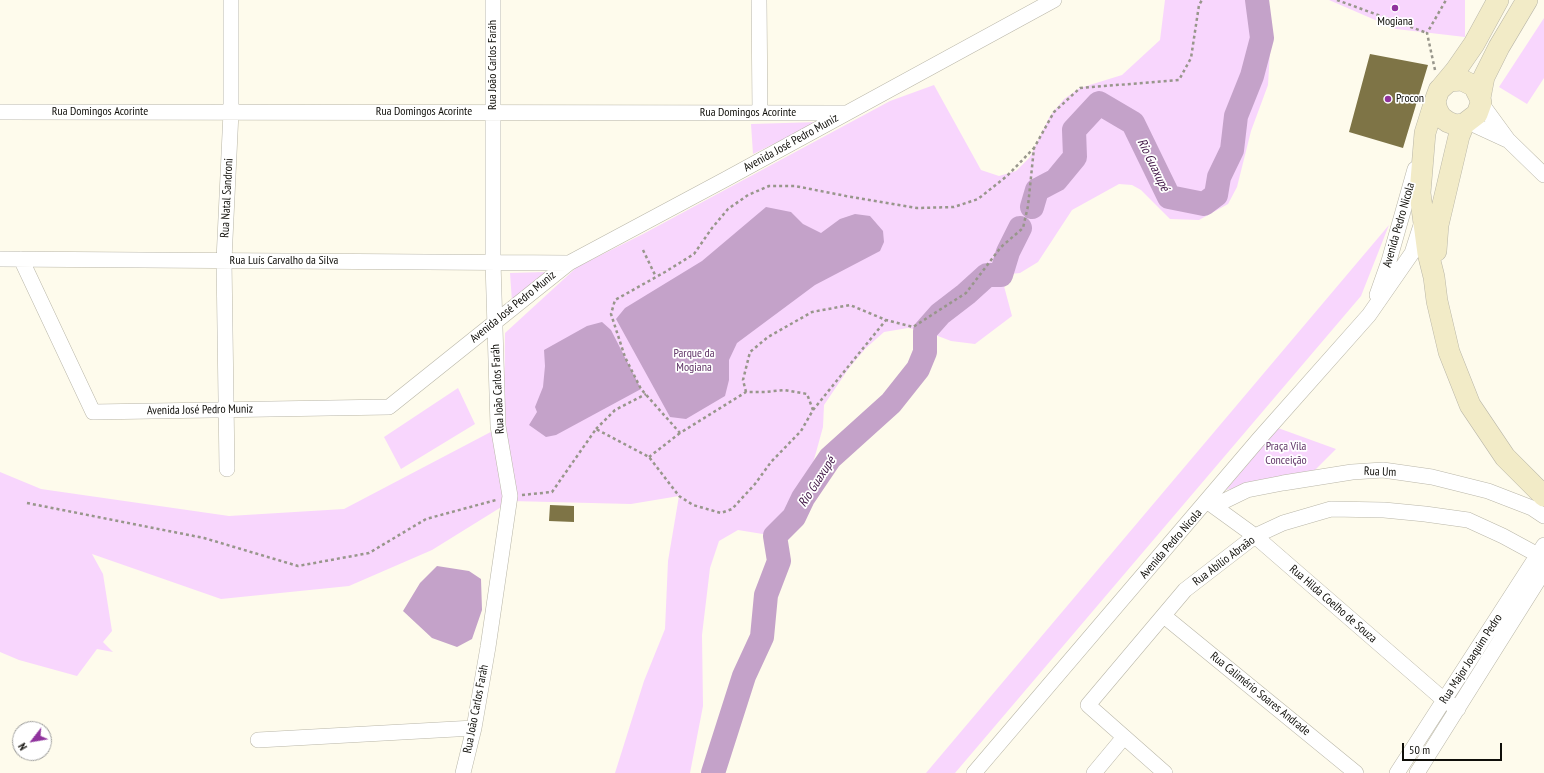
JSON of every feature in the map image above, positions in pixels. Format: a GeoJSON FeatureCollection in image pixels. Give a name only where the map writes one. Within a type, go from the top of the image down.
{"type":"FeatureCollection","features":[{"type":"Feature","properties":{"kind":"main road"},"geometry":{"type":"LineString","coordinates":[[1434,277],[1420,253],[1423,219],[1420,193],[1425,133],[1437,96],[1474,44],[1498,0]]}},
{"type":"Feature","properties":{"kind":"main road"},"geometry":{"type":"LineString","coordinates":[[1527,0],[1499,46],[1484,77],[1477,114],[1466,123],[1459,136],[1438,225],[1434,277],[1437,301],[1449,352],[1470,405],[1505,457],[1544,496]]}},
{"type":"Feature","properties":{"kind":"main road"},"geometry":{"type":"LineString","coordinates":[[1466,123],[1456,125],[1444,120],[1437,110],[1437,96],[1449,81],[1462,80],[1474,86],[1480,100]]}},
{"type":"Feature","properties":{"kind":"street","name":"Rua Natal Sandroni"},"geometry":{"type":"LineString","coordinates":[[227,469],[224,260],[231,112],[231,0]]}},
{"type":"Feature","properties":{"kind":"street","name":"Rua João Carlos Faráh"},"geometry":{"type":"LineString","coordinates":[[464,773],[474,728],[488,647],[510,496],[498,426],[493,262],[493,0]]}},
{"type":"Feature","properties":{"kind":"street"},"geometry":{"type":"LineString","coordinates":[[759,0],[760,113]]}},
{"type":"Feature","properties":{"kind":"street","name":"Avenida José Pedro Muniz"},"geometry":{"type":"LineString","coordinates":[[21,259],[93,412],[389,407],[569,262],[847,113],[1030,6],[1054,0]]}},
{"type":"Feature","properties":{"kind":"street"},"geometry":{"type":"LineString","coordinates":[[1480,100],[1508,140],[1544,175]]}},
{"type":"Feature","properties":{"kind":"street","name":"Rua Domingos Acorinte"},"geometry":{"type":"LineString","coordinates":[[0,112],[847,113]]}},
{"type":"Feature","properties":{"kind":"street"},"geometry":{"type":"LineString","coordinates":[[1466,123],[1508,140]]}},
{"type":"Feature","properties":{"kind":"street","name":"Avenida Pedro Nicola"},"geometry":{"type":"LineString","coordinates":[[1369,315],[1389,261],[1425,133]]}},
{"type":"Feature","properties":{"kind":"street","name":"Avenida Pedro Nicola"},"geometry":{"type":"LineString","coordinates":[[1423,219],[1446,190]]}},
{"type":"Feature","properties":{"kind":"street","name":"Avenida Pedro Nicola"},"geometry":{"type":"LineString","coordinates":[[974,773],[1211,504],[1259,439],[1369,315],[1420,253]]}},
{"type":"Feature","properties":{"kind":"street","name":"Rua Luís Carvalho da Silva"},"geometry":{"type":"LineString","coordinates":[[0,259],[569,262]]}},
{"type":"Feature","properties":{"kind":"street","name":"Rua Um"},"geometry":{"type":"LineString","coordinates":[[1211,504],[1247,490],[1282,482],[1337,474],[1383,470],[1432,477],[1488,491],[1532,508],[1544,516]]}},
{"type":"Feature","properties":{"kind":"street","name":"Rua Hilda Coelho de Souza"},"geometry":{"type":"LineString","coordinates":[[1211,504],[1255,536],[1444,700],[1458,709]]}},
{"type":"Feature","properties":{"kind":"street","name":"Rua Abílio Abraão"},"geometry":{"type":"LineString","coordinates":[[1124,738],[1088,705],[1185,590],[1255,536],[1283,523],[1331,509],[1384,510],[1425,514],[1468,520],[1542,554]]}},
{"type":"Feature","properties":{"kind":"street","name":"Rua Major Joaquim Pedro"},"geometry":{"type":"LineString","coordinates":[[1397,773],[1542,554]]}},
{"type":"Feature","properties":{"kind":"street","name":"Rua Major Joaquim Pedro"},"geometry":{"type":"LineString","coordinates":[[1417,773],[1544,571]]}},
{"type":"Feature","properties":{"kind":"street","name":"Rua Calimério Soares Andrade"},"geometry":{"type":"LineString","coordinates":[[1164,616],[1356,773]]}},
{"type":"Feature","properties":{"kind":"street"},"geometry":{"type":"LineString","coordinates":[[258,740],[474,728]]}},
{"type":"Feature","properties":{"kind":"street"},"geometry":{"type":"LineString","coordinates":[[1094,773],[1124,738],[1165,773]]}},
{"type":"Feature","properties":{"kind":"path"},"geometry":{"type":"LineString","coordinates":[[680,433],[641,389],[625,357],[611,314],[615,300],[694,254],[712,228],[728,210],[748,196],[769,186],[795,186],[917,208],[954,207],[978,199],[1007,176],[1034,148],[1054,112],[1080,88],[1179,80],[1191,58],[1199,5],[1202,0]]}},
{"type":"Feature","properties":{"kind":"path"},"geometry":{"type":"LineString","coordinates":[[1337,0],[1427,33]]}},
{"type":"Feature","properties":{"kind":"path"},"geometry":{"type":"LineString","coordinates":[[1437,96],[1427,33],[1446,0]]}},
{"type":"Feature","properties":{"kind":"path"},"geometry":{"type":"LineString","coordinates":[[746,392],[743,380],[750,352],[768,337],[812,312],[850,305],[886,320],[913,327],[966,293],[1001,247],[1023,228],[1028,206],[1034,148]]}},
{"type":"Feature","properties":{"kind":"path"},"geometry":{"type":"LineString","coordinates":[[643,250],[656,277]]}},
{"type":"Feature","properties":{"kind":"path"},"geometry":{"type":"LineString","coordinates":[[596,429],[649,457],[679,496],[693,505],[721,513],[732,509],[755,484],[771,462],[801,431],[813,410],[886,320]]}},
{"type":"Feature","properties":{"kind":"path"},"geometry":{"type":"LineString","coordinates":[[649,457],[680,433],[746,392],[784,390],[807,394],[813,410]]}},
{"type":"Feature","properties":{"kind":"path"},"geometry":{"type":"LineString","coordinates":[[27,503],[204,538],[298,566],[369,553],[426,519],[510,496],[552,492],[596,429],[616,410],[646,394]]}},
{"type":"Feature","properties":{"kind":"green space","name":"Parque da Mogiana"},"geometry":{"type":"Polygon","coordinates":[[[1165,0],[1267,0],[1271,34],[1268,85],[1251,131],[1237,187],[1228,204],[1199,220],[1170,219],[1141,190],[1132,185],[1119,184],[1072,210],[1038,262],[1020,273],[1001,275],[1012,316],[975,344],[951,341],[925,331],[908,328],[884,332],[866,348],[849,368],[824,405],[823,427],[812,467],[792,503],[780,520],[775,536],[738,530],[719,541],[710,568],[702,635],[703,706],[690,773],[615,773],[644,681],[665,629],[668,561],[679,496],[631,504],[511,501],[432,550],[349,586],[221,599],[92,554],[103,574],[112,631],[103,642],[113,652],[97,649],[77,676],[19,660],[0,652],[0,472],[41,489],[229,516],[344,509],[504,425],[505,333],[577,267],[643,234],[890,101],[934,85],[981,170],[999,176],[1016,171],[1030,157],[1050,116],[1064,99],[1080,88],[1122,75],[1160,40],[1165,0]]]}},
{"type":"Feature","properties":{"kind":"green space"},"geometry":{"type":"Polygon","coordinates":[[[1329,0],[1465,0],[1465,37],[1396,29],[1329,0]]]}},
{"type":"Feature","properties":{"kind":"green space"},"geometry":{"type":"Polygon","coordinates":[[[1544,18],[1544,78],[1527,104],[1499,87],[1544,18]]]}},
{"type":"Feature","properties":{"kind":"green space"},"geometry":{"type":"Polygon","coordinates":[[[819,122],[753,154],[751,124],[819,122]]]}},
{"type":"Feature","properties":{"kind":"green space"},"geometry":{"type":"Polygon","coordinates":[[[1389,225],[1361,296],[955,773],[926,773],[1389,225]]]}},
{"type":"Feature","properties":{"kind":"green space"},"geometry":{"type":"Polygon","coordinates":[[[546,272],[512,302],[510,273],[546,272]]]}},
{"type":"Feature","properties":{"kind":"green space"},"geometry":{"type":"Polygon","coordinates":[[[458,388],[475,424],[401,469],[384,437],[458,388]]]}},
{"type":"Feature","properties":{"kind":"green space","name":"Praça Vila Conceição"},"geometry":{"type":"Polygon","coordinates":[[[1278,428],[1336,449],[1314,471],[1226,490],[1278,428]]]}},
{"type":"Feature","properties":{"kind":"shaded area"},"geometry":{"type":"Polygon","coordinates":[[[766,207],[791,212],[803,224],[821,233],[840,219],[855,214],[870,216],[883,231],[884,242],[880,251],[815,285],[737,343],[729,360],[729,380],[725,396],[686,419],[670,417],[616,319],[625,308],[702,261],[766,207]]]}},
{"type":"Feature","properties":{"kind":"shaded area"},"geometry":{"type":"Polygon","coordinates":[[[602,322],[611,330],[641,389],[556,435],[546,437],[529,425],[537,412],[535,407],[543,387],[545,366],[544,350],[587,326],[602,322]]]}},
{"type":"Feature","properties":{"kind":"shaded area"},"geometry":{"type":"Polygon","coordinates":[[[437,566],[469,571],[481,579],[482,610],[472,639],[457,647],[432,638],[403,611],[420,583],[437,566]]]}},
{"type":"Feature","properties":{"kind":"building","name":"Procon"},"geometry":{"type":"Polygon","coordinates":[[[1370,54],[1428,65],[1403,148],[1349,132],[1370,54]]]}},
{"type":"Feature","properties":{"kind":"building"},"geometry":{"type":"Polygon","coordinates":[[[550,505],[574,506],[574,522],[549,521],[550,505]]]}},
{"type":"Feature","properties":{"kind":"waterway","name":"Rio Guaxupé"},"geometry":{"type":"LineString","coordinates":[[1032,207],[1037,190],[1056,180],[1075,157],[1074,130],[1099,103],[1133,123],[1169,197],[1204,204],[1216,195],[1219,177],[1232,150],[1236,116],[1252,76],[1262,38],[1257,0]]}},
{"type":"Feature","properties":{"kind":"waterway","name":"Rio Guaxupé"},"geometry":{"type":"LineString","coordinates":[[713,773],[744,676],[762,637],[766,595],[779,561],[775,536],[794,517],[803,498],[830,458],[891,403],[918,369],[925,352],[925,331],[940,314],[966,294],[987,275],[1001,275],[1008,252],[1020,228]]}},
{"type":"Feature","properties":{"kind":"place","name":"Mogiana"},"geometry":{"type":"Point","coordinates":[1395,8]}},
{"type":"Feature","properties":{"kind":"place","name":"Procon"},"geometry":{"type":"Point","coordinates":[1388,99]}}]}
